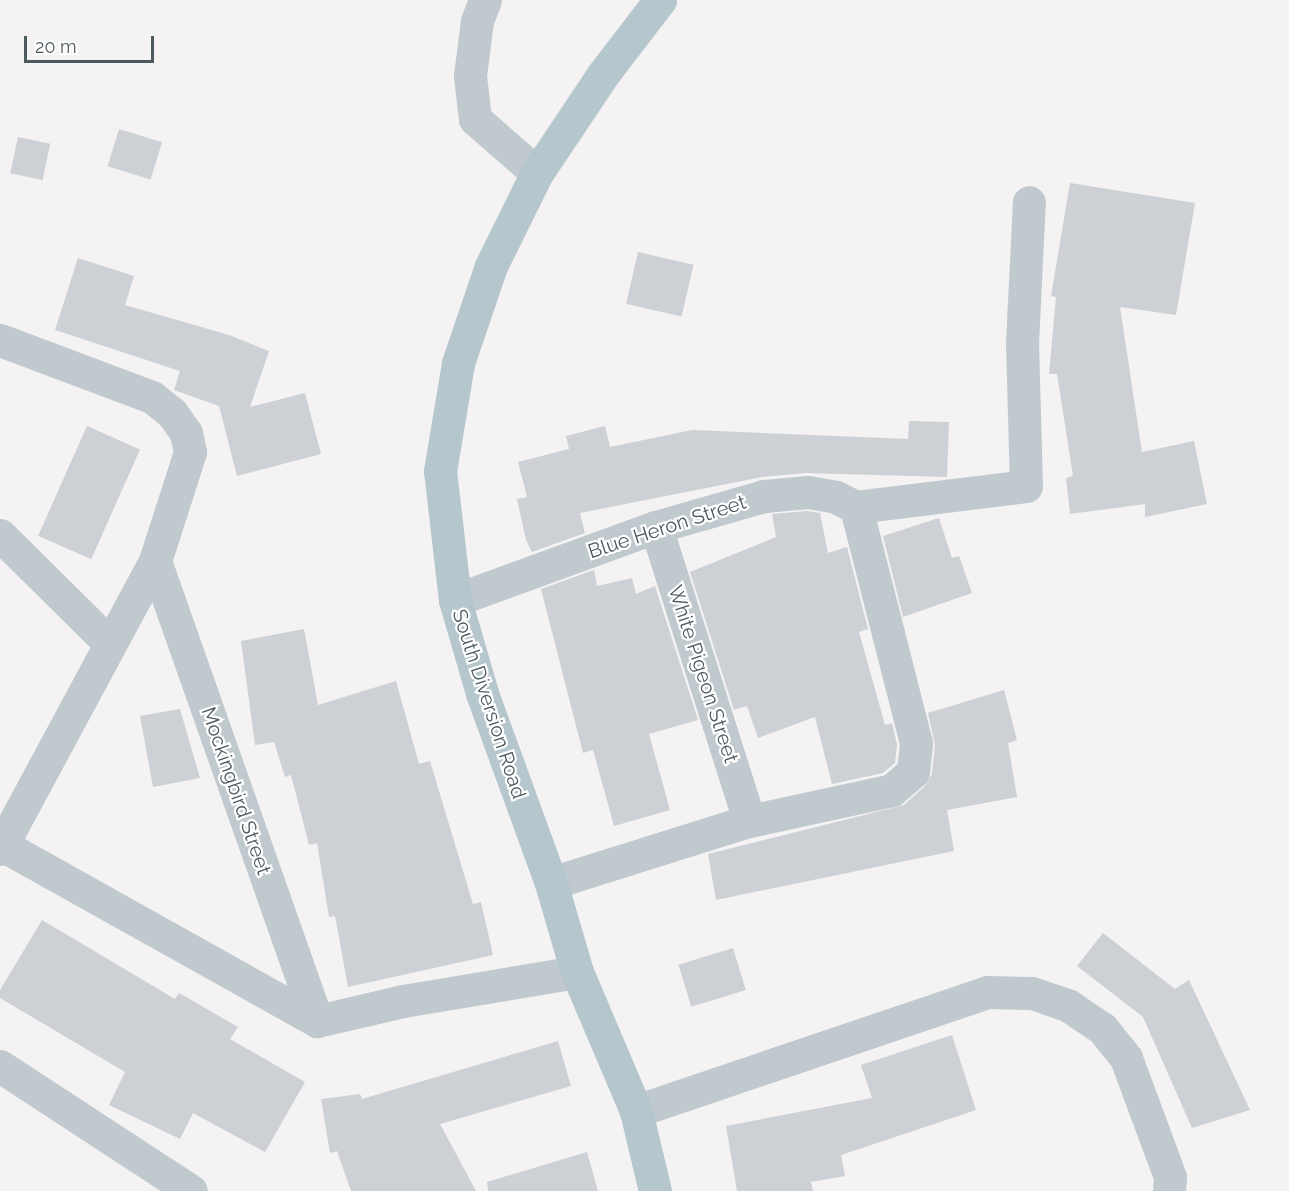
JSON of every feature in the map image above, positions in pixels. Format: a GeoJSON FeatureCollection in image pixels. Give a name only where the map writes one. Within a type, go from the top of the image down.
{"type":"FeatureCollection","features":[{"type":"Feature","properties":{"kind":"main road","name":"South Diversion Road"},"geometry":{"type":"LineString","coordinates":[[655,1191],[636,1111],[577,972],[551,883],[482,693],[455,600],[440,471],[458,363],[491,266],[537,173],[604,73],[660,0]]}},
{"type":"Feature","properties":{"kind":"street"},"geometry":{"type":"LineString","coordinates":[[485,0],[477,21],[470,76],[475,119],[537,173]]}},
{"type":"Feature","properties":{"kind":"street","name":"Blue Heron Street"},"geometry":{"type":"LineString","coordinates":[[455,600],[656,527],[764,496],[797,493],[836,497],[856,507],[1026,486],[1022,343],[1029,202]]}},
{"type":"Feature","properties":{"kind":"street"},"geometry":{"type":"LineString","coordinates":[[0,340],[152,397],[172,413],[186,433],[190,452],[185,474],[155,561],[108,643],[1,847],[317,1021],[403,1001],[577,972]]}},
{"type":"Feature","properties":{"kind":"street"},"geometry":{"type":"LineString","coordinates":[[551,883],[749,821],[892,790],[913,772],[916,743],[856,507]]}},
{"type":"Feature","properties":{"kind":"street","name":"White Pigeon Street"},"geometry":{"type":"LineString","coordinates":[[656,527],[749,821]]}},
{"type":"Feature","properties":{"kind":"street"},"geometry":{"type":"LineString","coordinates":[[0,535],[108,643]]}},
{"type":"Feature","properties":{"kind":"street","name":"Mockingbird Street"},"geometry":{"type":"LineString","coordinates":[[155,561],[317,1021]]}},
{"type":"Feature","properties":{"kind":"street"},"geometry":{"type":"LineString","coordinates":[[636,1111],[987,992],[1032,993],[1070,1006],[1102,1028],[1126,1058],[1170,1177],[1169,1191]]}},
{"type":"Feature","properties":{"kind":"street"},"geometry":{"type":"LineString","coordinates":[[0,1066],[191,1191]]}},
{"type":"Feature","properties":{"kind":"building"},"geometry":{"type":"Polygon","coordinates":[[[119,129],[162,142],[151,179],[108,166],[119,129]]]}},
{"type":"Feature","properties":{"kind":"building"},"geometry":{"type":"Polygon","coordinates":[[[18,137],[50,144],[43,180],[10,173],[18,137]]]}},
{"type":"Feature","properties":{"kind":"building"},"geometry":{"type":"Polygon","coordinates":[[[1070,183],[1195,203],[1176,315],[1120,307],[1142,452],[1194,441],[1207,504],[1145,517],[1145,504],[1070,514],[1066,478],[1073,476],[1057,374],[1049,374],[1056,297],[1051,296],[1070,183]]]}},
{"type":"Feature","properties":{"kind":"building"},"geometry":{"type":"Polygon","coordinates":[[[638,252],[694,265],[682,316],[626,304],[638,252]]]}},
{"type":"Feature","properties":{"kind":"building"},"geometry":{"type":"Polygon","coordinates":[[[78,258],[134,276],[125,305],[229,335],[269,351],[250,407],[305,393],[321,454],[237,476],[219,406],[174,390],[180,371],[55,330],[78,258]]]}},
{"type":"Feature","properties":{"kind":"building"},"geometry":{"type":"Polygon","coordinates":[[[909,421],[949,422],[947,477],[806,473],[762,477],[580,513],[585,533],[532,552],[526,540],[517,499],[527,497],[518,462],[569,449],[566,436],[605,426],[610,447],[692,430],[908,439],[909,421]]]}},
{"type":"Feature","properties":{"kind":"building"},"geometry":{"type":"Polygon","coordinates":[[[87,426],[140,450],[91,559],[38,536],[87,426]]]}},
{"type":"Feature","properties":{"kind":"building"},"geometry":{"type":"Polygon","coordinates":[[[807,511],[820,513],[828,553],[847,547],[868,629],[859,632],[885,725],[892,723],[897,744],[895,763],[883,773],[832,784],[815,717],[758,738],[747,706],[734,710],[690,572],[776,537],[772,514],[807,511]]]}},
{"type":"Feature","properties":{"kind":"building"},"geometry":{"type":"Polygon","coordinates":[[[939,518],[952,558],[959,556],[972,593],[903,617],[883,536],[939,518]]]}},
{"type":"Feature","properties":{"kind":"building"},"geometry":{"type":"Polygon","coordinates":[[[594,570],[597,586],[632,578],[636,594],[655,586],[698,720],[649,734],[670,810],[614,826],[593,750],[583,753],[541,589],[594,570]]]}},
{"type":"Feature","properties":{"kind":"building"},"geometry":{"type":"Polygon","coordinates":[[[304,629],[318,705],[396,681],[419,764],[430,761],[473,904],[481,902],[493,955],[348,987],[335,916],[329,917],[317,843],[309,845],[291,775],[285,777],[274,742],[255,745],[241,641],[304,629]]]}},
{"type":"Feature","properties":{"kind":"building"},"geometry":{"type":"Polygon","coordinates":[[[1004,690],[1017,740],[1008,743],[1017,797],[947,810],[954,851],[716,900],[708,854],[904,805],[925,786],[932,774],[935,745],[928,713],[1004,690]]]}},
{"type":"Feature","properties":{"kind":"building"},"geometry":{"type":"Polygon","coordinates":[[[180,709],[200,778],[153,787],[140,716],[180,709]]]}},
{"type":"Feature","properties":{"kind":"building"},"geometry":{"type":"Polygon","coordinates":[[[42,920],[175,999],[179,993],[238,1027],[230,1039],[305,1082],[265,1152],[193,1113],[180,1139],[109,1105],[125,1072],[0,998],[0,990],[42,920]]]}},
{"type":"Feature","properties":{"kind":"building"},"geometry":{"type":"Polygon","coordinates":[[[1103,933],[1175,989],[1189,980],[1250,1110],[1192,1128],[1143,1017],[1077,966],[1103,933]]]}},
{"type":"Feature","properties":{"kind":"building"},"geometry":{"type":"Polygon","coordinates":[[[733,948],[746,990],[691,1007],[678,965],[733,948]]]}},
{"type":"Feature","properties":{"kind":"building"},"geometry":{"type":"Polygon","coordinates":[[[952,1035],[976,1110],[841,1155],[845,1176],[811,1182],[813,1191],[737,1191],[726,1126],[872,1098],[861,1065],[952,1035]]]}},
{"type":"Feature","properties":{"kind":"building"},"geometry":{"type":"Polygon","coordinates":[[[558,1041],[571,1086],[440,1124],[476,1191],[351,1191],[337,1151],[330,1153],[321,1099],[360,1094],[362,1099],[558,1041]]]}},
{"type":"Feature","properties":{"kind":"building"},"geometry":{"type":"Polygon","coordinates":[[[587,1152],[598,1191],[488,1191],[487,1182],[587,1152]]]}}]}
